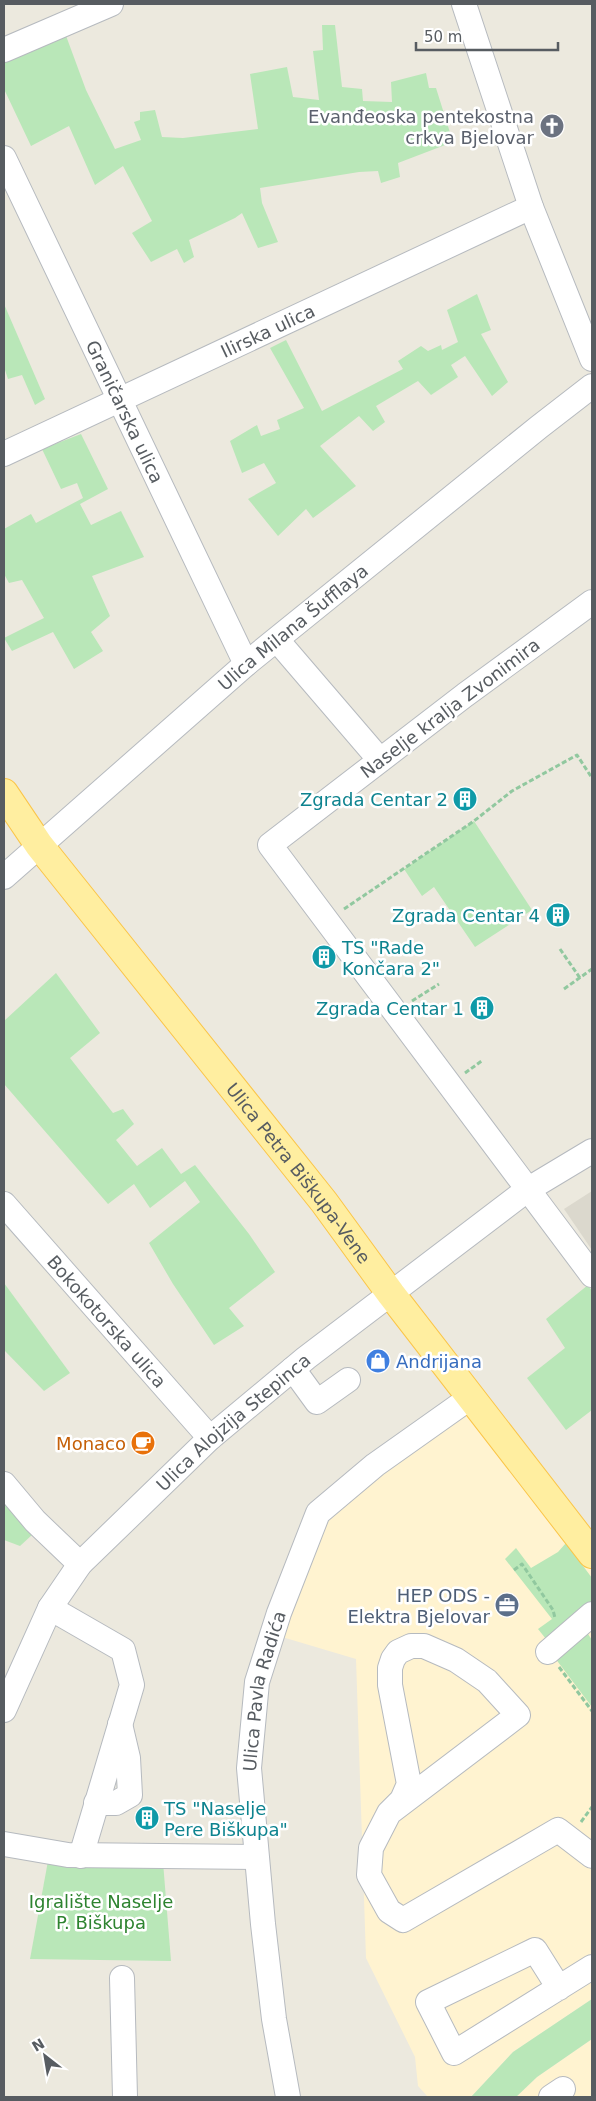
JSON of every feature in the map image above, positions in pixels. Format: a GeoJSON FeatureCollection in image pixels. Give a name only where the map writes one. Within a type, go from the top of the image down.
{"type":"FeatureCollection","features":[{"type":"Feature","properties":{"kind":"main road","name":"Ulica Petra Biškupa-Vene"},"geometry":{"type":"LineString","coordinates":[[4,793],[39,845],[324,1202],[391,1294],[592,1554]]}},
{"type":"Feature","properties":{"kind":"street"},"geometry":{"type":"LineString","coordinates":[[4,50],[110,4]]}},
{"type":"Feature","properties":{"kind":"street"},"geometry":{"type":"LineString","coordinates":[[464,4],[531,207],[592,359]]}},
{"type":"Feature","properties":{"kind":"street","name":"Graničarska ulica"},"geometry":{"type":"LineString","coordinates":[[4,158],[246,664]]}},
{"type":"Feature","properties":{"kind":"street","name":"Ilirska ulica"},"geometry":{"type":"LineString","coordinates":[[4,454],[531,207]]}},
{"type":"Feature","properties":{"kind":"street","name":"Ulica Milana Šufflaya"},"geometry":{"type":"LineString","coordinates":[[4,877],[246,664],[592,386]]}},
{"type":"Feature","properties":{"kind":"street","name":"Naselje kralja Zvonimira"},"geometry":{"type":"LineString","coordinates":[[528,1190],[270,846],[380,760],[592,602]]}},
{"type":"Feature","properties":{"kind":"street"},"geometry":{"type":"LineString","coordinates":[[277,640],[380,760]]}},
{"type":"Feature","properties":{"kind":"street","name":"Ulica Alojzija Stepinca"},"geometry":{"type":"LineString","coordinates":[[6,1700],[50,1608],[80,1564],[210,1438],[294,1368],[528,1190],[592,1151]]}},
{"type":"Feature","properties":{"kind":"street"},"geometry":{"type":"LineString","coordinates":[[528,1190],[592,1275]]}},
{"type":"Feature","properties":{"kind":"street","name":"Bokokotorska ulica"},"geometry":{"type":"LineString","coordinates":[[4,1204],[210,1438]]}},
{"type":"Feature","properties":{"kind":"street"},"geometry":{"type":"LineString","coordinates":[[294,1368],[318,1402],[348,1380]]}},
{"type":"Feature","properties":{"kind":"street","name":"Ulica Pavla Radića"},"geometry":{"type":"LineString","coordinates":[[288,2097],[274,2019],[256,1857],[249,1768],[257,1682],[279,1612],[318,1513],[375,1465],[471,1397]]}},
{"type":"Feature","properties":{"kind":"street"},"geometry":{"type":"LineString","coordinates":[[4,1484],[35,1521],[80,1564]]}},
{"type":"Feature","properties":{"kind":"street"},"geometry":{"type":"LineString","coordinates":[[50,1608],[123,1650],[132,1685],[80,1856]]}},
{"type":"Feature","properties":{"kind":"street"},"geometry":{"type":"LineString","coordinates":[[554,1648],[592,1614]]}},
{"type":"Feature","properties":{"kind":"street"},"geometry":{"type":"LineString","coordinates":[[389,1813],[518,1715],[487,1681],[456,1660],[424,1646],[411,1646],[398,1652],[392,1659],[390,1668],[394,1709],[409,1784],[402,1800],[389,1813],[371,1848],[369,1876],[389,1911],[403,1920],[558,1830],[592,1856]]}},
{"type":"Feature","properties":{"kind":"street"},"geometry":{"type":"LineString","coordinates":[[4,1844],[80,1856],[256,1857]]}},
{"type":"Feature","properties":{"kind":"street"},"geometry":{"type":"LineString","coordinates":[[559,1988],[535,1950],[428,2002],[454,2053],[559,1988],[592,1967]]}},
{"type":"Feature","properties":{"kind":"street"},"geometry":{"type":"LineString","coordinates":[[122,1978],[126,2097]]}},
{"type":"Feature","properties":{"kind":"path"},"geometry":{"type":"LineString","coordinates":[[326,921],[474,821],[512,791],[577,755],[592,778]]}},
{"type":"Feature","properties":{"kind":"path"},"geometry":{"type":"LineString","coordinates":[[560,949],[580,978]]}},
{"type":"Feature","properties":{"kind":"path"},"geometry":{"type":"LineString","coordinates":[[564,989],[592,969]]}},
{"type":"Feature","properties":{"kind":"path"},"geometry":{"type":"LineString","coordinates":[[395,1012],[438,984]]}},
{"type":"Feature","properties":{"kind":"path"},"geometry":{"type":"LineString","coordinates":[[514,1570],[522,1564],[553,1610],[554,1648],[592,1711]]}},
{"type":"Feature","properties":{"kind":"shaded area"},"geometry":{"type":"Polygon","coordinates":[[[592,1191],[592,1250],[564,1209],[592,1191]]]}},
{"type":"Feature","properties":{"kind":"shaded area"},"geometry":{"type":"Polygon","coordinates":[[[471,1397],[592,1553],[592,1999],[513,2052],[471,2097],[428,2097],[418,2086],[415,2057],[366,1958],[356,1659],[272,1634],[318,1513],[471,1397]]]}},
{"type":"Feature","properties":{"kind":"shaded area"},"geometry":{"type":"Polygon","coordinates":[[[592,2039],[592,2097],[516,2097],[537,2077],[592,2039]]]}},
{"type":"Feature","properties":{"kind":"green space"},"geometry":{"type":"Polygon","coordinates":[[[322,25],[335,25],[342,87],[362,89],[363,101],[392,102],[391,82],[426,73],[429,88],[436,88],[453,142],[398,163],[400,177],[381,183],[378,171],[359,172],[260,188],[262,203],[278,242],[258,248],[242,213],[189,240],[194,257],[184,263],[177,249],[151,262],[132,233],[152,221],[123,166],[95,185],[69,126],[31,146],[4,89],[4,58],[65,33],[86,90],[115,149],[141,140],[134,122],[140,120],[140,112],[155,110],[162,137],[183,138],[258,129],[250,74],[287,67],[293,97],[319,100],[313,51],[323,50],[322,25]]]}},
{"type":"Feature","properties":{"kind":"green space"},"geometry":{"type":"Polygon","coordinates":[[[477,294],[491,330],[481,334],[508,382],[492,396],[465,356],[451,365],[458,377],[431,395],[418,381],[376,406],[385,422],[373,431],[359,416],[320,446],[356,486],[313,518],[306,509],[278,536],[248,499],[276,483],[264,463],[242,473],[230,441],[257,425],[261,436],[280,429],[277,420],[304,408],[270,348],[286,340],[322,411],[403,369],[398,361],[421,346],[428,351],[441,345],[442,350],[458,342],[447,310],[477,294]]]}},
{"type":"Feature","properties":{"kind":"green space"},"geometry":{"type":"Polygon","coordinates":[[[4,304],[45,399],[35,405],[22,375],[8,379],[4,367],[4,304]]]}},
{"type":"Feature","properties":{"kind":"green space"},"geometry":{"type":"Polygon","coordinates":[[[81,434],[108,489],[80,504],[91,525],[121,511],[144,557],[92,576],[110,616],[91,632],[103,651],[74,669],[53,632],[12,651],[4,638],[44,618],[22,580],[9,583],[4,574],[4,529],[31,514],[36,523],[83,498],[77,483],[61,489],[42,449],[81,434]]]}},
{"type":"Feature","properties":{"kind":"green space"},"geometry":{"type":"Polygon","coordinates":[[[474,821],[532,910],[475,947],[434,887],[422,896],[404,869],[474,821]]]}},
{"type":"Feature","properties":{"kind":"green space"},"geometry":{"type":"Polygon","coordinates":[[[56,973],[100,1033],[70,1058],[113,1113],[123,1109],[134,1124],[116,1140],[137,1166],[162,1148],[181,1174],[195,1165],[249,1234],[275,1272],[229,1308],[244,1326],[214,1345],[173,1284],[149,1243],[200,1202],[185,1181],[150,1208],[134,1184],[108,1204],[4,1084],[4,1021],[56,973]]]}},
{"type":"Feature","properties":{"kind":"green space"},"geometry":{"type":"Polygon","coordinates":[[[4,1283],[70,1373],[44,1391],[4,1350],[4,1283]]]}},
{"type":"Feature","properties":{"kind":"green space"},"geometry":{"type":"Polygon","coordinates":[[[588,1285],[592,1291],[592,1410],[566,1430],[527,1378],[565,1348],[546,1319],[588,1285]]]}},
{"type":"Feature","properties":{"kind":"green space"},"geometry":{"type":"Polygon","coordinates":[[[4,1501],[33,1534],[20,1546],[4,1540],[4,1501]]]}},
{"type":"Feature","properties":{"kind":"green space"},"geometry":{"type":"Polygon","coordinates":[[[566,1543],[592,1578],[592,1614],[554,1649],[538,1629],[552,1619],[505,1559],[516,1548],[531,1568],[558,1552],[566,1543]]]}},
{"type":"Feature","properties":{"kind":"green space"},"geometry":{"type":"Polygon","coordinates":[[[586,1631],[592,1640],[592,1707],[555,1658],[586,1631]]]}},
{"type":"Feature","properties":{"kind":"green space","name":"Igralište Naselje P. Biškupa"},"geometry":{"type":"Polygon","coordinates":[[[48,1861],[163,1862],[171,1961],[30,1959],[48,1861]]]}},
{"type":"Feature","properties":{"kind":"green space"},"geometry":{"type":"Polygon","coordinates":[[[592,1999],[592,2039],[537,2077],[516,2097],[471,2097],[513,2052],[592,1999]]]}},
{"type":"Feature","properties":{"kind":"place","name":"Evanđeoska pentekostna crkva Bjelovar"},"geometry":{"type":"Point","coordinates":[552,126]}},
{"type":"Feature","properties":{"kind":"place","name":"Zgrada Centar 2"},"geometry":{"type":"Point","coordinates":[465,799]}},
{"type":"Feature","properties":{"kind":"place","name":"Zgrada Centar 4"},"geometry":{"type":"Point","coordinates":[558,915]}},
{"type":"Feature","properties":{"kind":"place","name":"TS \"Rade Končara 2\""},"geometry":{"type":"Point","coordinates":[324,957]}},
{"type":"Feature","properties":{"kind":"place","name":"Zgrada Centar 1"},"geometry":{"type":"Point","coordinates":[482,1008]}},
{"type":"Feature","properties":{"kind":"place","name":"Andrijana"},"geometry":{"type":"Point","coordinates":[378,1361]}},
{"type":"Feature","properties":{"kind":"place","name":"Monaco"},"geometry":{"type":"Point","coordinates":[143,1443]}},
{"type":"Feature","properties":{"kind":"place","name":"HEP ODS - Elektra Bjelovar"},"geometry":{"type":"Point","coordinates":[507,1605]}},
{"type":"Feature","properties":{"kind":"place","name":"TS \"Naselje Pere Biškupa\""},"geometry":{"type":"Point","coordinates":[147,1818]}}]}
